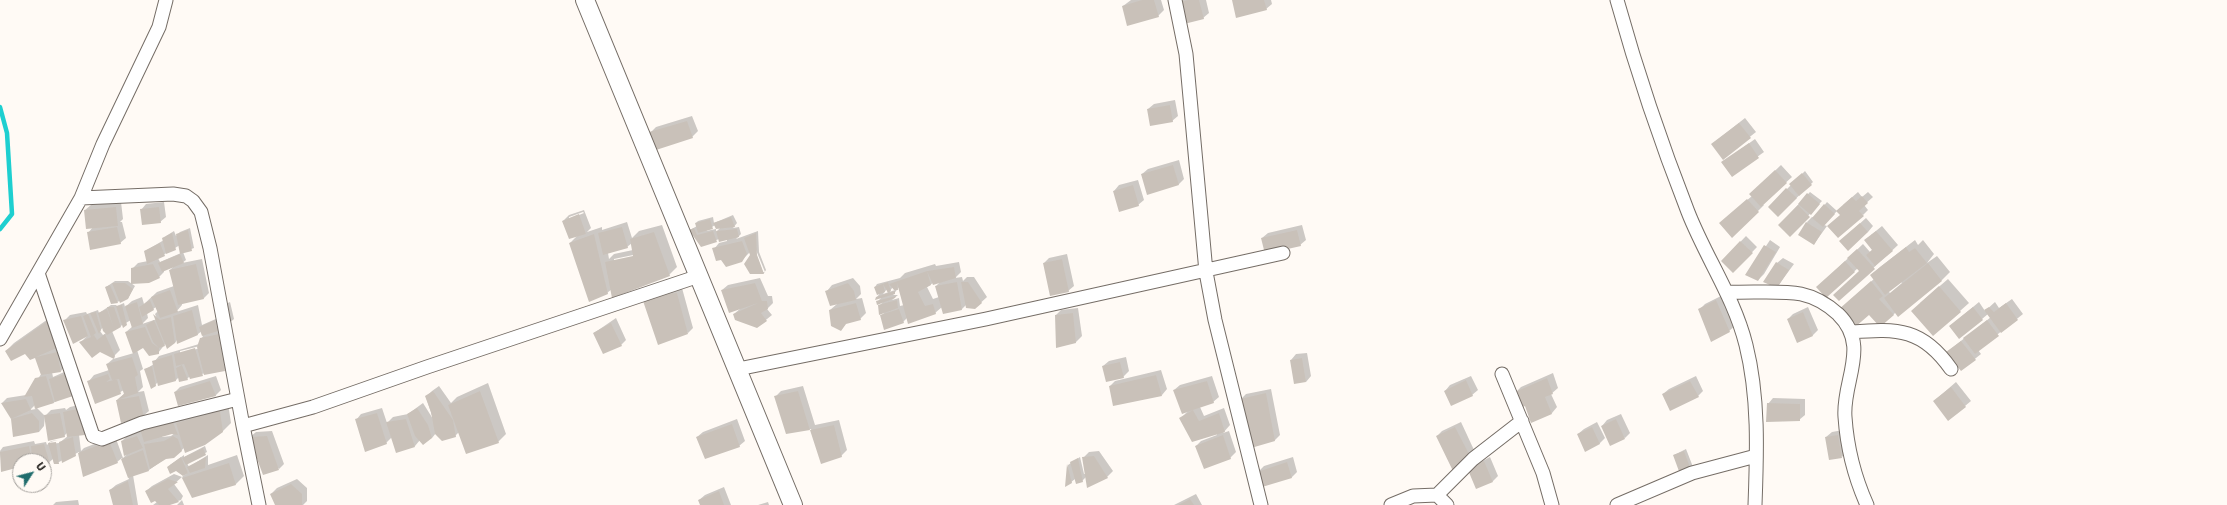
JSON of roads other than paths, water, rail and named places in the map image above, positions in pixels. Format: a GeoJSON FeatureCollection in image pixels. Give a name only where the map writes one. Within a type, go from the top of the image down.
{"type":"FeatureCollection","features":[{"type":"Feature","properties":{"kind":"street"},"geometry":{"type":"LineString","coordinates":[[0,339],[81,198],[103,144],[159,26],[166,0]]}},
{"type":"Feature","properties":{"kind":"street"},"geometry":{"type":"LineString","coordinates":[[586,0],[794,505]]}},
{"type":"Feature","properties":{"kind":"street"},"geometry":{"type":"LineString","coordinates":[[1175,0],[1186,54],[1206,272],[1215,320],[1261,505]]}},
{"type":"Feature","properties":{"kind":"street"},"geometry":{"type":"LineString","coordinates":[[1617,0],[1640,81],[1689,214],[1728,292],[1746,345],[1754,395],[1756,456],[1755,505]]}},
{"type":"Feature","properties":{"kind":"street"},"geometry":{"type":"LineString","coordinates":[[81,198],[173,194],[186,196],[198,206],[210,248],[238,399],[242,411],[243,426],[260,505]]}},
{"type":"Feature","properties":{"kind":"street"},"geometry":{"type":"LineString","coordinates":[[738,369],[1206,272],[1283,253]]}},
{"type":"Feature","properties":{"kind":"street"},"geometry":{"type":"LineString","coordinates":[[38,273],[93,436],[102,439],[142,423],[238,399]]}},
{"type":"Feature","properties":{"kind":"street"},"geometry":{"type":"LineString","coordinates":[[243,426],[313,407],[427,367],[699,276]]}},
{"type":"Feature","properties":{"kind":"street"},"geometry":{"type":"LineString","coordinates":[[1728,292],[1800,294],[1815,298],[1831,308],[1846,322],[1852,332],[1853,364],[1845,415],[1849,448],[1860,490],[1867,505]]}},
{"type":"Feature","properties":{"kind":"street"},"geometry":{"type":"LineString","coordinates":[[1852,332],[1887,330],[1906,332],[1917,336],[1937,351],[1951,369]]}},
{"type":"Feature","properties":{"kind":"street"},"geometry":{"type":"LineString","coordinates":[[1502,374],[1543,473],[1552,505]]}},
{"type":"Feature","properties":{"kind":"street"},"geometry":{"type":"LineString","coordinates":[[1391,505],[1414,496],[1437,495],[1473,459],[1522,421]]}},
{"type":"Feature","properties":{"kind":"street"},"geometry":{"type":"LineString","coordinates":[[1617,505],[1692,473],[1756,456]]}},
{"type":"Feature","properties":{"kind":"street"},"geometry":{"type":"LineString","coordinates":[[1437,495],[1447,505]]}},
{"type":"Feature","properties":{"kind":"waterway"},"geometry":{"type":"LineString","coordinates":[[0,107],[7,133],[12,214],[0,229]]}}]}
